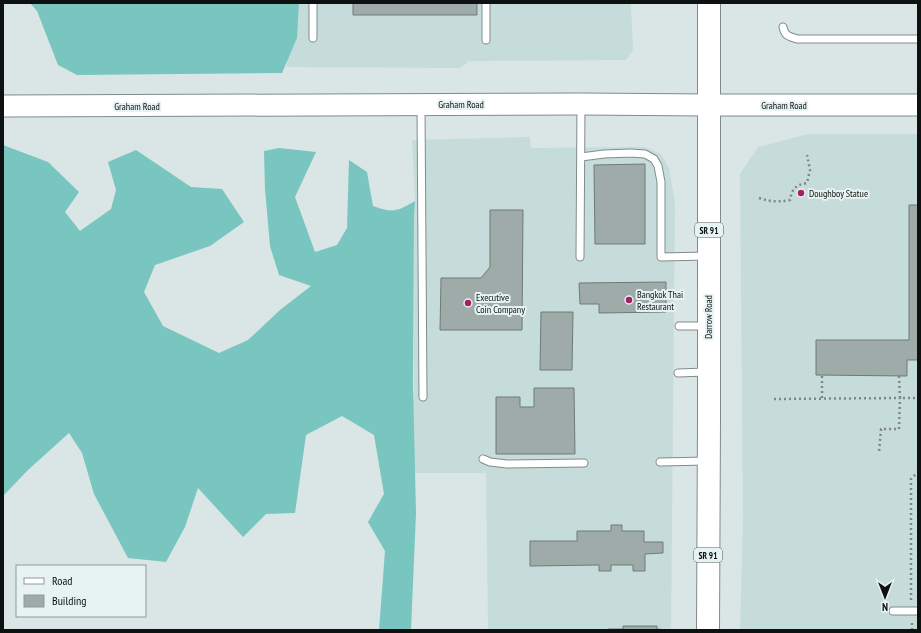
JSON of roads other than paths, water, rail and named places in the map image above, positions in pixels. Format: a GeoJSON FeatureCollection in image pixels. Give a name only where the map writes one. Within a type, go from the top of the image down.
{"type":"FeatureCollection","features":[{"type":"Feature","properties":{"kind":"main road","name":"Darrow Road"},"geometry":{"type":"LineString","coordinates":[[708,630],[709,3]]}},
{"type":"Feature","properties":{"kind":"main road","name":"Graham Road"},"geometry":{"type":"LineString","coordinates":[[3,106],[421,104],[918,105]]}},
{"type":"Feature","properties":{"kind":"lane"},"geometry":{"type":"LineString","coordinates":[[313,3],[313,38]]}},
{"type":"Feature","properties":{"kind":"lane"},"geometry":{"type":"LineString","coordinates":[[486,3],[486,40]]}},
{"type":"Feature","properties":{"kind":"lane"},"geometry":{"type":"LineString","coordinates":[[783,27],[787,36],[796,39],[918,39]]}},
{"type":"Feature","properties":{"kind":"lane"},"geometry":{"type":"LineString","coordinates":[[421,104],[423,397]]}},
{"type":"Feature","properties":{"kind":"lane"},"geometry":{"type":"LineString","coordinates":[[580,257],[581,104]]}},
{"type":"Feature","properties":{"kind":"lane"},"geometry":{"type":"LineString","coordinates":[[581,157],[631,153],[645,154],[654,159],[658,166],[661,182],[662,257],[709,256]]}},
{"type":"Feature","properties":{"kind":"lane"},"geometry":{"type":"LineString","coordinates":[[679,326],[709,326]]}},
{"type":"Feature","properties":{"kind":"lane"},"geometry":{"type":"LineString","coordinates":[[678,373],[709,372]]}},
{"type":"Feature","properties":{"kind":"lane"},"geometry":{"type":"LineString","coordinates":[[483,459],[490,462],[508,464],[584,463]]}},
{"type":"Feature","properties":{"kind":"lane"},"geometry":{"type":"LineString","coordinates":[[660,462],[709,461]]}},
{"type":"Feature","properties":{"kind":"lane"},"geometry":{"type":"LineString","coordinates":[[893,611],[915,611]]}},
{"type":"Feature","properties":{"kind":"place","name":"Doughboy Statue"},"geometry":{"type":"Point","coordinates":[801,193]}},
{"type":"Feature","properties":{"kind":"place","name":"Bangkok Thai Restaurant"},"geometry":{"type":"Point","coordinates":[629,300]}},
{"type":"Feature","properties":{"kind":"place","name":"Executive Coin Company"},"geometry":{"type":"Point","coordinates":[468,303]}}]}
